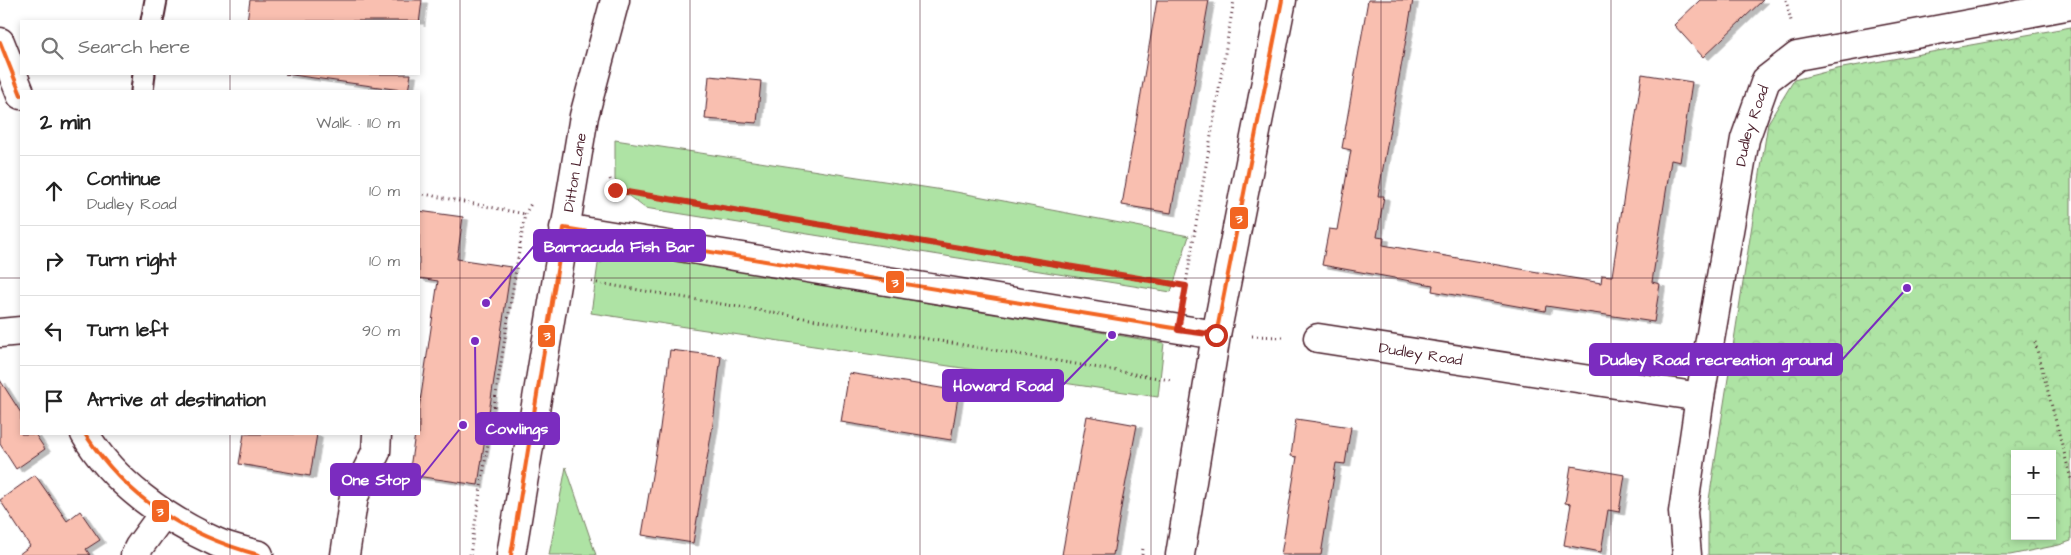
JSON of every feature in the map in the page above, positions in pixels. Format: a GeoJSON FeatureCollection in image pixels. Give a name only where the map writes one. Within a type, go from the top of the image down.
{"type":"FeatureCollection","features":[{"type":"Feature","properties":{"kind":"street","name":"Ditton Lane"},"geometry":{"type":"LineString","coordinates":[[511,555],[584,116],[615,0]]}},
{"type":"Feature","properties":{"kind":"street"},"geometry":{"type":"LineString","coordinates":[[1180,555],[1216,335],[1282,0]]}},
{"type":"Feature","properties":{"kind":"street","name":"Dudley Road"},"geometry":{"type":"LineString","coordinates":[[1687,555],[1683,512],[1700,396],[1745,139],[1766,80],[1797,56],[2071,5]]}},
{"type":"Feature","properties":{"kind":"street"},"geometry":{"type":"LineString","coordinates":[[0,42],[20,92]]}},
{"type":"Feature","properties":{"kind":"street"},"geometry":{"type":"LineString","coordinates":[[564,228],[1216,335]]}},
{"type":"Feature","properties":{"kind":"street"},"geometry":{"type":"LineString","coordinates":[[0,333],[20,331]]}},
{"type":"Feature","properties":{"kind":"street","name":"Dudley Road"},"geometry":{"type":"LineString","coordinates":[[1318,338],[1700,396]]}},
{"type":"Feature","properties":{"kind":"street"},"geometry":{"type":"LineString","coordinates":[[86,435],[122,480],[163,514],[217,542],[259,555]]}},
{"type":"Feature","properties":{"kind":"street"},"geometry":{"type":"LineString","coordinates":[[345,555],[354,496],[376,452],[377,435]]}},
{"type":"Feature","properties":{"kind":"street"},"geometry":{"type":"LineString","coordinates":[[135,555],[163,514]]}},
{"type":"Feature","properties":{"kind":"lane"},"geometry":{"type":"LineString","coordinates":[[152,20],[156,0]]}},
{"type":"Feature","properties":{"kind":"lane"},"geometry":{"type":"LineString","coordinates":[[142,90],[144,75]]}},
{"type":"Feature","properties":{"kind":"path"},"geometry":{"type":"LineString","coordinates":[[1178,330],[1234,0]]}},
{"type":"Feature","properties":{"kind":"path"},"geometry":{"type":"LineString","coordinates":[[607,173],[615,190],[1186,286]]}},
{"type":"Feature","properties":{"kind":"path"},"geometry":{"type":"LineString","coordinates":[[420,193],[524,214]]}},
{"type":"Feature","properties":{"kind":"path"},"geometry":{"type":"LineString","coordinates":[[556,276],[1170,380],[1169,389]]}},
{"type":"Feature","properties":{"kind":"path"},"geometry":{"type":"LineString","coordinates":[[1216,335],[1318,338]]}},
{"type":"Feature","properties":{"kind":"path"},"geometry":{"type":"LineString","coordinates":[[2035,342],[2071,479]]}},
{"type":"Feature","properties":{"kind":"path"},"geometry":{"type":"LineString","coordinates":[[1142,555],[1143,545]]}},
{"type":"Feature","properties":{"kind":"green space"},"geometry":{"type":"Polygon","coordinates":[[[2071,27],[2071,541],[2010,555],[1708,555],[1708,506],[1768,123],[1794,80],[1837,69],[2071,27]]]}},
{"type":"Feature","properties":{"kind":"green space"},"geometry":{"type":"Polygon","coordinates":[[[615,140],[956,192],[1189,236],[1171,292],[645,208],[626,194],[615,180],[615,140]]]}},
{"type":"Feature","properties":{"kind":"green space"},"geometry":{"type":"Polygon","coordinates":[[[640,254],[1164,343],[1158,397],[591,313],[598,264],[618,255],[640,254]]]}},
{"type":"Feature","properties":{"kind":"green space"},"geometry":{"type":"Polygon","coordinates":[[[566,467],[596,555],[549,555],[566,467]]]}},
{"type":"Feature","properties":{"kind":"building"},"geometry":{"type":"Polygon","coordinates":[[[250,0],[422,0],[420,20],[247,20],[250,0]]]}},
{"type":"Feature","properties":{"kind":"building"},"geometry":{"type":"Polygon","coordinates":[[[1157,0],[1209,0],[1171,213],[1122,205],[1157,0]]]}},
{"type":"Feature","properties":{"kind":"building"},"geometry":{"type":"Polygon","coordinates":[[[1368,0],[1413,0],[1378,196],[1384,196],[1377,237],[1384,238],[1383,245],[1601,283],[1602,275],[1612,276],[1642,74],[1692,82],[1680,162],[1671,160],[1652,282],[1660,284],[1654,322],[1546,306],[1545,311],[1432,291],[1433,285],[1322,265],[1329,229],[1337,230],[1351,150],[1342,148],[1368,0]]]}},
{"type":"Feature","properties":{"kind":"building"},"geometry":{"type":"Polygon","coordinates":[[[1700,0],[1763,0],[1703,57],[1674,25],[1700,0]]]}},
{"type":"Feature","properties":{"kind":"building"},"geometry":{"type":"Polygon","coordinates":[[[292,75],[411,75],[408,90],[292,75]]]}},
{"type":"Feature","properties":{"kind":"building"},"geometry":{"type":"Polygon","coordinates":[[[709,76],[761,81],[757,123],[705,119],[709,76]]]}},
{"type":"Feature","properties":{"kind":"building"},"geometry":{"type":"Polygon","coordinates":[[[420,211],[463,217],[457,259],[511,267],[478,485],[409,475],[415,435],[420,435],[420,402],[438,281],[420,278],[420,211]]]}},
{"type":"Feature","properties":{"kind":"building"},"geometry":{"type":"Polygon","coordinates":[[[670,350],[721,356],[713,424],[693,543],[642,535],[660,428],[670,350]]]}},
{"type":"Feature","properties":{"kind":"building"},"geometry":{"type":"Polygon","coordinates":[[[849,373],[959,391],[951,440],[841,422],[849,373]]]}},
{"type":"Feature","properties":{"kind":"building"},"geometry":{"type":"Polygon","coordinates":[[[0,380],[20,411],[20,435],[36,435],[45,449],[16,469],[0,444],[0,380]]]}},
{"type":"Feature","properties":{"kind":"building"},"geometry":{"type":"Polygon","coordinates":[[[1087,416],[1137,425],[1113,555],[1062,555],[1087,416]]]}},
{"type":"Feature","properties":{"kind":"building"},"geometry":{"type":"Polygon","coordinates":[[[1296,419],[1351,427],[1345,464],[1336,463],[1321,555],[1281,555],[1297,457],[1291,456],[1296,419]]]}},
{"type":"Feature","properties":{"kind":"building"},"geometry":{"type":"Polygon","coordinates":[[[244,435],[317,435],[310,476],[239,464],[244,435]]]}},
{"type":"Feature","properties":{"kind":"building"},"geometry":{"type":"Polygon","coordinates":[[[1571,466],[1625,475],[1619,512],[1608,510],[1601,552],[1564,545],[1571,504],[1565,503],[1571,466]]]}},
{"type":"Feature","properties":{"kind":"building"},"geometry":{"type":"Polygon","coordinates":[[[35,475],[67,521],[80,511],[100,540],[86,549],[90,555],[18,555],[30,546],[0,500],[35,475]]]}},
{"type":"Feature","properties":{"kind":"transit line","name":"3"},"geometry":{"type":"LineString","coordinates":[[511,555],[564,228],[1216,335],[1282,0]]}},
{"type":"Feature","properties":{"kind":"transit line","name":"3"},"geometry":{"type":"LineString","coordinates":[[0,42],[20,92]]}},
{"type":"Feature","properties":{"kind":"transit line","name":"3"},"geometry":{"type":"LineString","coordinates":[[86,435],[120,478],[139,496],[160,511],[207,537],[259,555]]}},
{"type":"Feature","properties":{"kind":"place","name":"Dudley Road recreation ground"},"geometry":{"type":"Point","coordinates":[1907,288]}},
{"type":"Feature","properties":{"kind":"place","name":"Barracuda Fish Bar"},"geometry":{"type":"Point","coordinates":[486,303]}},
{"type":"Feature","properties":{"kind":"place","name":"Howard Road"},"geometry":{"type":"Point","coordinates":[1112,335]}},
{"type":"Feature","properties":{"kind":"place","name":"Cowlings"},"geometry":{"type":"Point","coordinates":[475,341]}},
{"type":"Feature","properties":{"kind":"place","name":"One Stop"},"geometry":{"type":"Point","coordinates":[463,425]}},
{"type":"Feature","properties":{"kind":"route"},"geometry":{"type":"LineString","coordinates":[[615,190],[1186,286],[1178,330],[1216,335]]}}]}
